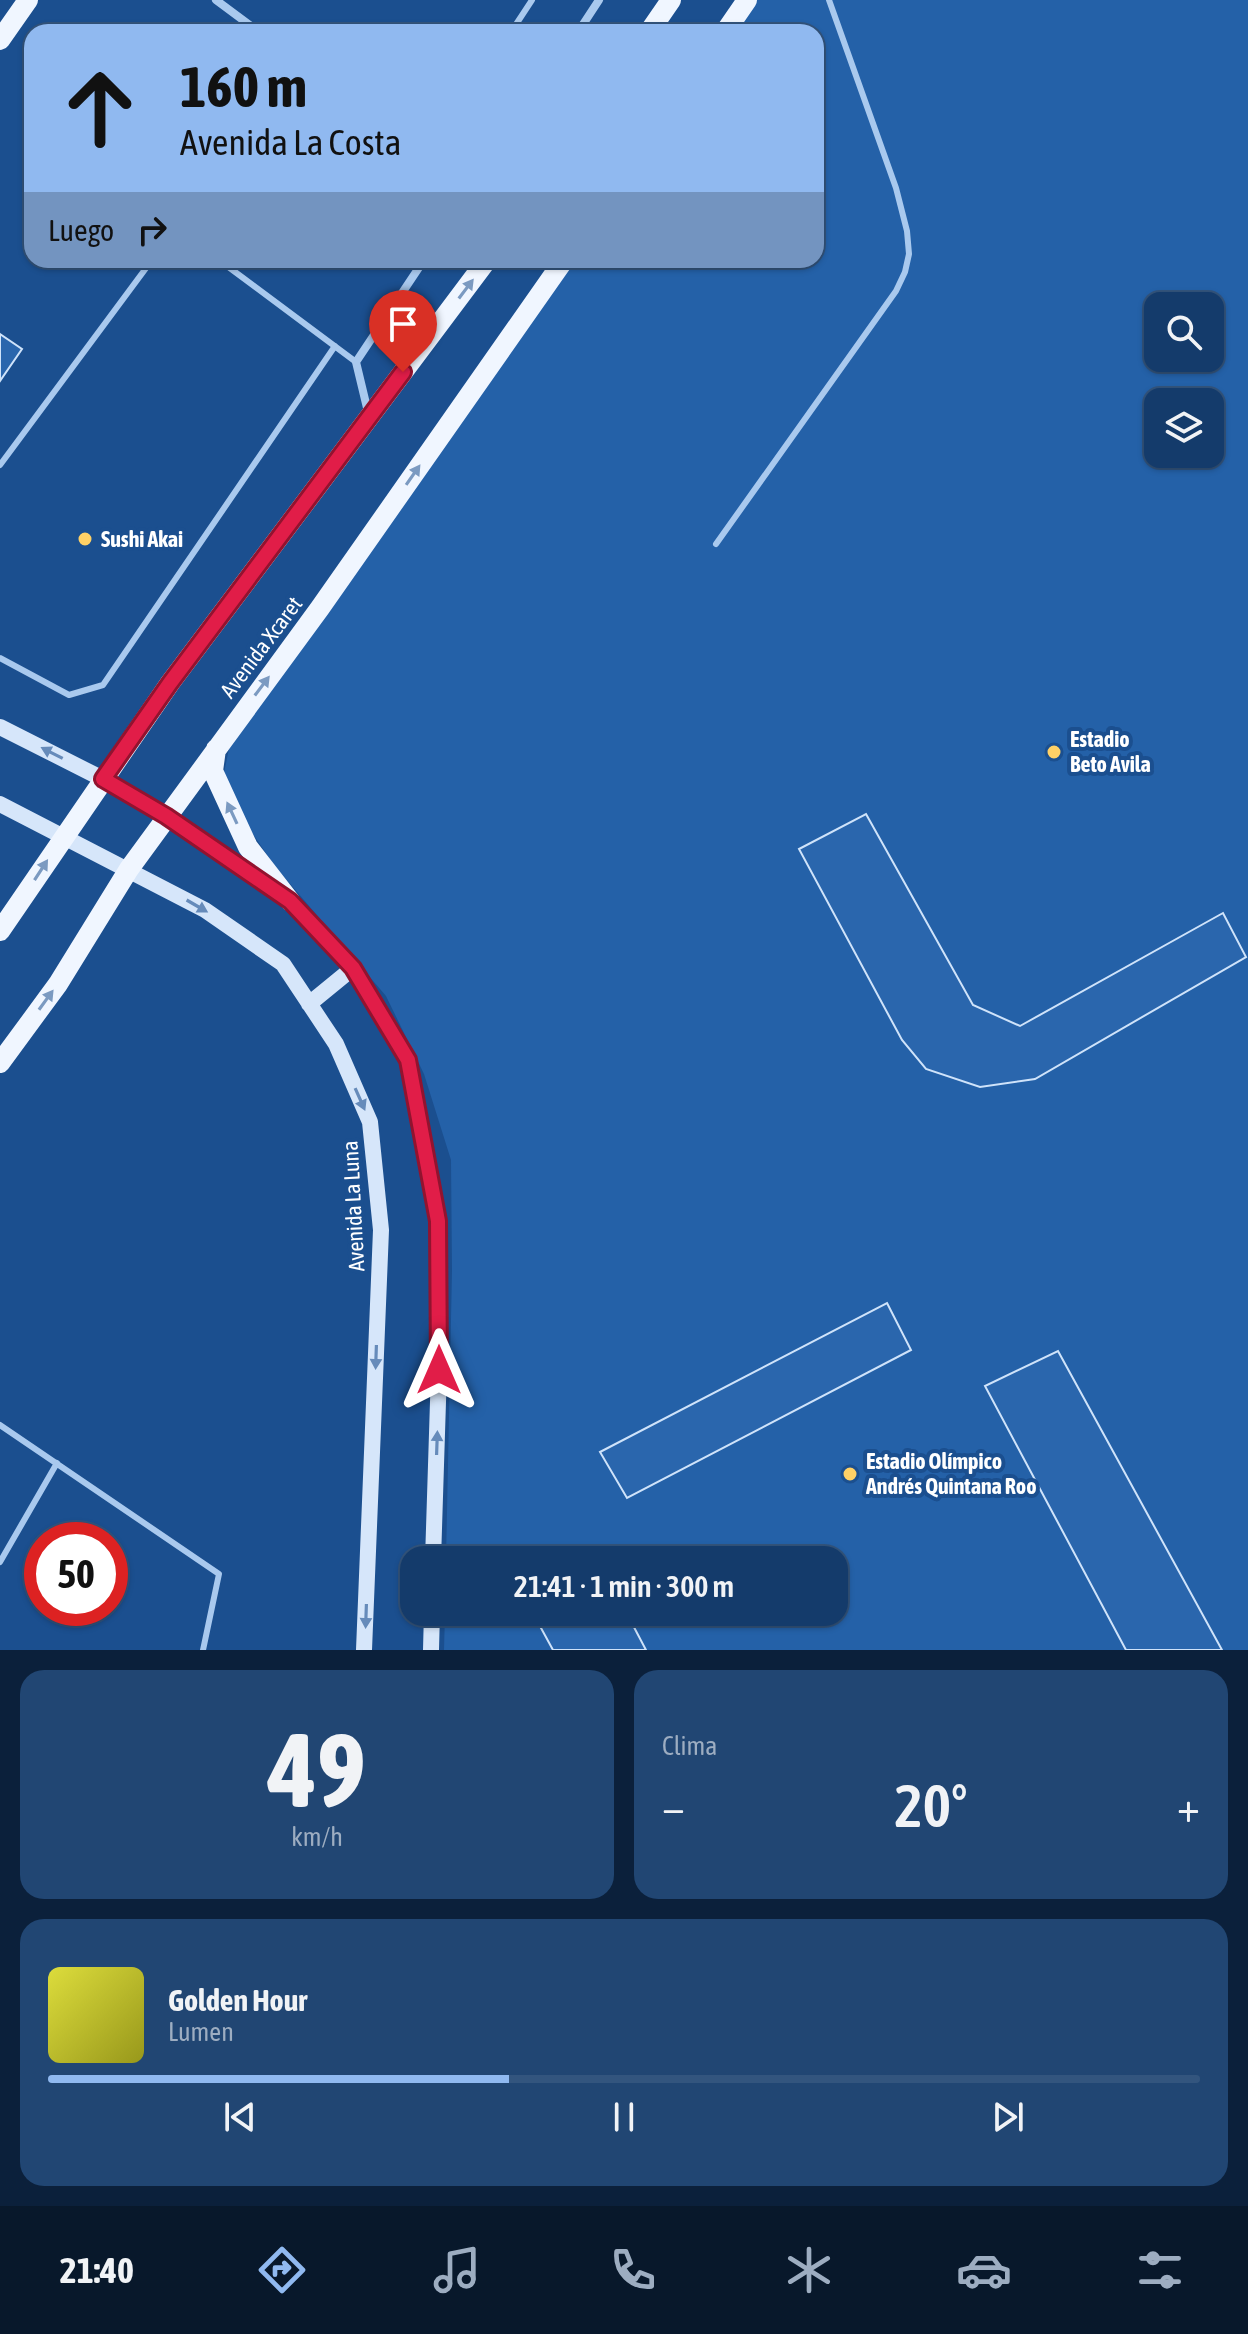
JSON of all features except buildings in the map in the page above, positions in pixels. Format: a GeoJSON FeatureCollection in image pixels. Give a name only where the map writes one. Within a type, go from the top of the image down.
{"type":"FeatureCollection","features":[{"type":"Feature","properties":{"kind":"main road"},"geometry":{"type":"LineString","coordinates":[[0,40],[28,0]]}},
{"type":"Feature","properties":{"kind":"main road"},"geometry":{"type":"LineString","coordinates":[[654,24],[671,0]]}},
{"type":"Feature","properties":{"kind":"main road"},"geometry":{"type":"LineString","coordinates":[[730,24],[745,2]]}},
{"type":"Feature","properties":{"kind":"main road"},"geometry":{"type":"LineString","coordinates":[[0,931],[170,683],[481,268]]}},
{"type":"Feature","properties":{"kind":"main road","name":"Avenida Xcaret"},"geometry":{"type":"LineString","coordinates":[[0,1063],[58,984],[129,869],[166,816],[320,608],[558,268]]}},
{"type":"Feature","properties":{"kind":"main road"},"geometry":{"type":"LineString","coordinates":[[0,727],[103,779],[166,816],[290,901]]}},
{"type":"Feature","properties":{"kind":"main road"},"geometry":{"type":"LineString","coordinates":[[216,749],[213,771],[248,847],[290,901],[353,968],[408,1060],[438,1221],[439,1370],[433,1546]]}},
{"type":"Feature","properties":{"kind":"main road","name":"Avenida La Luna"},"geometry":{"type":"LineString","coordinates":[[0,804],[205,910],[283,964],[336,1044],[370,1122],[381,1230],[364,1650]]}},
{"type":"Feature","properties":{"kind":"main road"},"geometry":{"type":"LineString","coordinates":[[309,1004],[353,968]]}},
{"type":"Feature","properties":{"kind":"main road"},"geometry":{"type":"LineString","coordinates":[[431,1650],[432,1626]]}},
{"type":"Feature","properties":{"kind":"street"},"geometry":{"type":"LineString","coordinates":[[216,0],[248,24]]}},
{"type":"Feature","properties":{"kind":"street"},"geometry":{"type":"LineString","coordinates":[[583,24],[599,0]]}},
{"type":"Feature","properties":{"kind":"street"},"geometry":{"type":"LineString","coordinates":[[369,417],[356,362],[419,268]]}},
{"type":"Feature","properties":{"kind":"lane"},"geometry":{"type":"LineString","coordinates":[[516,24],[532,0]]}},
{"type":"Feature","properties":{"kind":"lane"},"geometry":{"type":"LineString","coordinates":[[716,544],[896,291],[909,254],[907,231],[896,188],[829,0]]}},
{"type":"Feature","properties":{"kind":"lane"},"geometry":{"type":"LineString","coordinates":[[0,465],[146,268]]}},
{"type":"Feature","properties":{"kind":"lane"},"geometry":{"type":"LineString","coordinates":[[230,268],[356,362]]}},
{"type":"Feature","properties":{"kind":"lane"},"geometry":{"type":"LineString","coordinates":[[0,658],[69,695],[103,685],[335,346]]}},
{"type":"Feature","properties":{"kind":"lane"},"geometry":{"type":"LineString","coordinates":[[0,1425],[219,1574],[203,1650]]}},
{"type":"Feature","properties":{"kind":"lane"},"geometry":{"type":"LineString","coordinates":[[0,1562],[57,1463]]}},
{"type":"Feature","properties":{"kind":"shaded area"},"geometry":{"type":"Polygon","coordinates":[[[755,0],[1248,0],[1248,1650],[444,1650],[445,1626],[848,1626],[848,1546],[446,1546],[451,1160],[424,1074],[386,996],[274,865],[221,787],[229,749],[567,268],[824,268],[824,24],[738,24],[755,0]]]}},
{"type":"Feature","properties":{"kind":"place","name":"Sushi Akai"},"geometry":{"type":"Point","coordinates":[85,539]}},
{"type":"Feature","properties":{"kind":"place","name":"Estadio Beto Avila"},"geometry":{"type":"Point","coordinates":[1054,752]}},
{"type":"Feature","properties":{"kind":"place","name":"Estadio Olímpico Andrés Quintana Roo"},"geometry":{"type":"Point","coordinates":[850,1474]}},
{"type":"Feature","properties":{"kind":"route"},"geometry":{"type":"LineString","coordinates":[[403,372],[170,683],[103,779],[166,816],[290,901],[353,968],[408,1060],[438,1221],[439,1370]]}}]}
